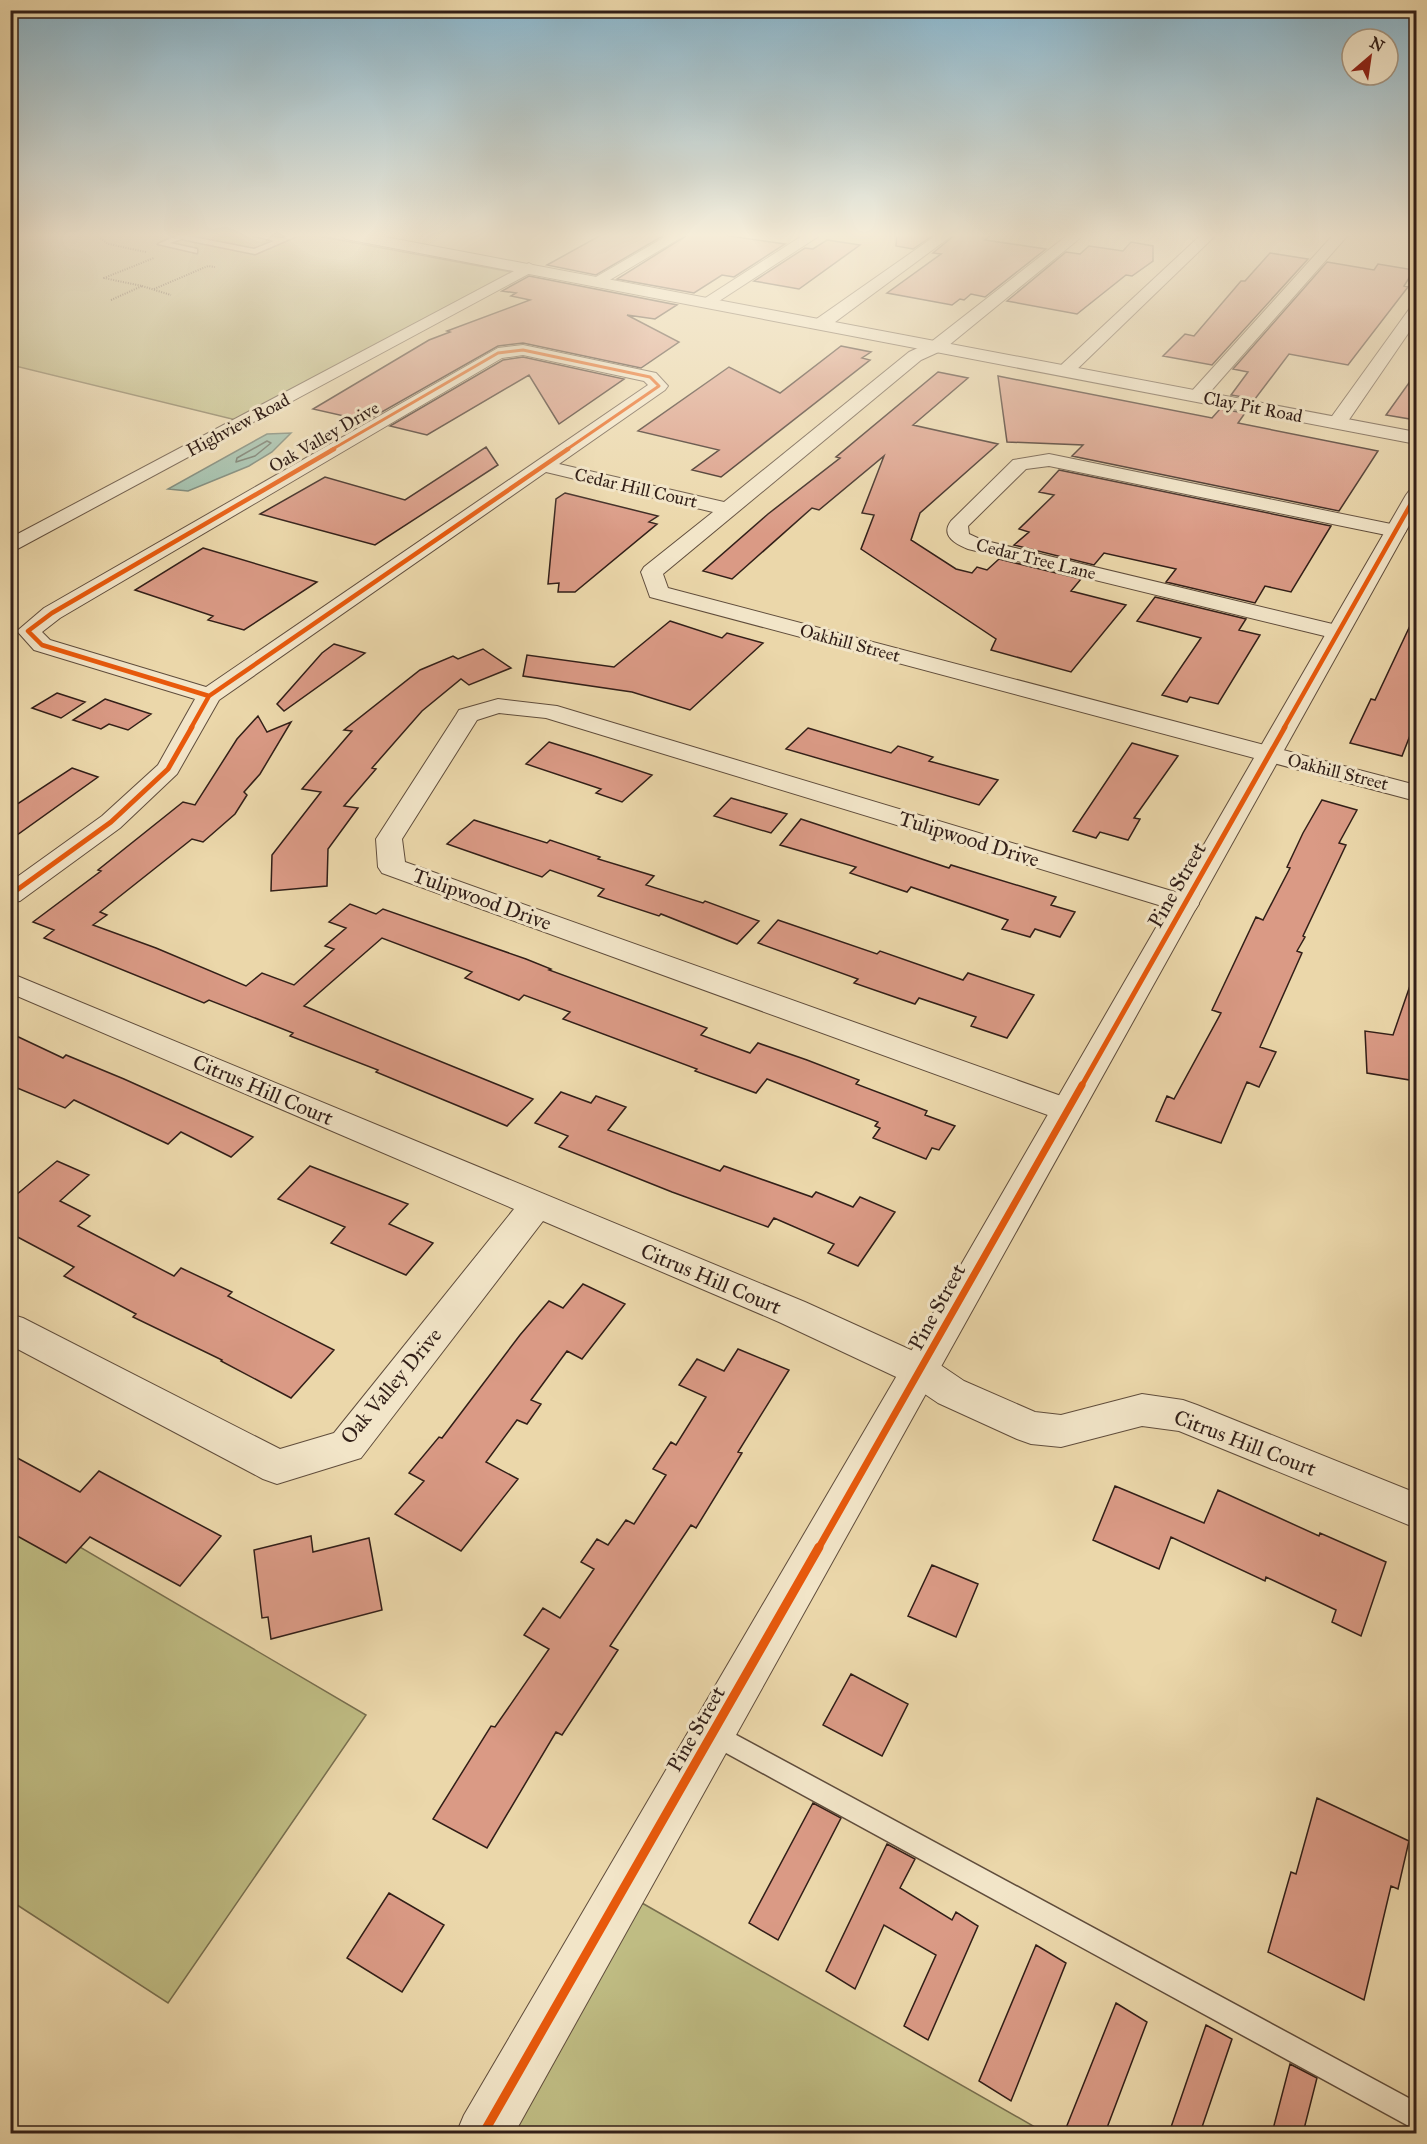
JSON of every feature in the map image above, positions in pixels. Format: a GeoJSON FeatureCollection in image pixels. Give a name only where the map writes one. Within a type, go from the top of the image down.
{"type":"FeatureCollection","features":[{"type":"Feature","properties":{"kind":"street","name":"Highview Road"},"geometry":{"type":"LineString","coordinates":[[10,548],[407,334]]}},
{"type":"Feature","properties":{"kind":"street","name":"Clay Pit Road"},"geometry":{"type":"LineString","coordinates":[[874,334],[1416,438]]}},
{"type":"Feature","properties":{"kind":"street","name":"Oakhill Street"},"geometry":{"type":"LineString","coordinates":[[953,334],[938,346],[915,356],[652,572],[658,592],[1416,793]]}},
{"type":"Feature","properties":{"kind":"street"},"geometry":{"type":"LineString","coordinates":[[1065,371],[1104,334]]}},
{"type":"Feature","properties":{"kind":"street"},"geometry":{"type":"LineString","coordinates":[[1197,396],[1252,334]]}},
{"type":"Feature","properties":{"kind":"street"},"geometry":{"type":"LineString","coordinates":[[1336,423],[1400,334]]}},
{"type":"Feature","properties":{"kind":"street","name":"Oak Valley Drive"},"geometry":{"type":"LineString","coordinates":[[10,895],[111,822],[168,769],[208,696],[659,386],[650,377],[523,350],[498,353],[52,613],[28,631],[42,645],[208,696]]}},
{"type":"Feature","properties":{"kind":"street","name":"Cedar Tree Lane"},"geometry":{"type":"LineString","coordinates":[[1337,632],[975,545],[959,537],[958,525],[1020,464],[1050,460],[1396,531]]}},
{"type":"Feature","properties":{"kind":"street","name":"Cedar Hill Court"},"geometry":{"type":"LineString","coordinates":[[544,466],[727,509]]}},
{"type":"Feature","properties":{"kind":"street","name":"Pine Street"},"geometry":{"type":"LineString","coordinates":[[483,2133],[1271,755],[1337,632],[1416,495]]}},
{"type":"Feature","properties":{"kind":"street","name":"Tulipwood Drive"},"geometry":{"type":"LineString","coordinates":[[1067,1110],[392,867],[389,839],[468,715],[498,706],[548,711],[1185,904]]}},
{"type":"Feature","properties":{"kind":"street","name":"Citrus Hill Court"},"geometry":{"type":"LineString","coordinates":[[10,982],[536,1206],[792,1312],[920,1371],[951,1392],[1031,1428],[1061,1431],[1142,1410],[1183,1416],[1416,1511]]}},
{"type":"Feature","properties":{"kind":"street","name":"Oak Valley Drive"},"geometry":{"type":"LineString","coordinates":[[10,1328],[277,1467],[346,1446],[536,1206]]}},
{"type":"Feature","properties":{"kind":"lane"},"geometry":{"type":"LineString","coordinates":[[713,1733],[1416,2117]]}},
{"type":"Feature","properties":{"kind":"shaded area"},"geometry":{"type":"Polygon","coordinates":[[[11,334],[396,334],[236,420],[11,365],[11,334]]]}},
{"type":"Feature","properties":{"kind":"shaded area"},"geometry":{"type":"Polygon","coordinates":[[[10,1506],[366,1715],[168,2003],[11,1901],[10,1506]]]}},
{"type":"Feature","properties":{"kind":"shaded area"},"geometry":{"type":"Polygon","coordinates":[[[642,1903],[1042,2131],[1041,2134],[512,2134],[642,1903]]]}},
{"type":"Feature","properties":{"kind":"water"},"geometry":{"type":"Polygon","coordinates":[[[291,433],[272,452],[249,466],[188,491],[168,489],[267,434],[291,433]]]}},
{"type":"Feature","properties":{"kind":"building"},"geometry":{"type":"Polygon","coordinates":[[[445,334],[664,334],[679,342],[641,368],[523,343],[498,346],[366,421],[313,409],[429,340],[445,334]]]}},
{"type":"Feature","properties":{"kind":"building"},"geometry":{"type":"Polygon","coordinates":[[[1185,334],[1194,336],[1196,334],[1240,334],[1212,365],[1163,356],[1185,334]]]}},
{"type":"Feature","properties":{"kind":"building"},"geometry":{"type":"Polygon","coordinates":[[[1264,334],[1372,334],[1348,365],[1289,354],[1255,399],[1231,395],[1248,372],[1233,369],[1264,334]]]}},
{"type":"Feature","properties":{"kind":"building"},"geometry":{"type":"Polygon","coordinates":[[[841,346],[871,352],[862,358],[870,360],[721,477],[692,470],[719,450],[638,431],[729,367],[780,393],[841,346]]]}},
{"type":"Feature","properties":{"kind":"building"},"geometry":{"type":"Polygon","coordinates":[[[523,357],[624,379],[559,424],[529,375],[427,435],[390,426],[503,360],[523,357]]]}},
{"type":"Feature","properties":{"kind":"building"},"geometry":{"type":"Polygon","coordinates":[[[938,372],[968,378],[913,425],[998,444],[920,513],[911,540],[956,569],[972,573],[977,567],[987,570],[999,559],[1081,579],[1071,591],[1126,605],[1071,672],[991,650],[996,639],[861,549],[874,515],[862,513],[884,456],[819,510],[812,508],[732,579],[703,571],[768,514],[840,458],[836,457],[938,372]]]}},
{"type":"Feature","properties":{"kind":"building"},"geometry":{"type":"Polygon","coordinates":[[[1416,373],[1416,420],[1386,415],[1416,373]]]}},
{"type":"Feature","properties":{"kind":"building"},"geometry":{"type":"Polygon","coordinates":[[[998,376],[1212,418],[1220,409],[1245,413],[1238,423],[1378,451],[1339,511],[1072,456],[1083,445],[1007,442],[998,376]]]}},
{"type":"Feature","properties":{"kind":"building"},"geometry":{"type":"Polygon","coordinates":[[[486,447],[498,465],[375,545],[260,514],[325,477],[405,500],[486,447]]]}},
{"type":"Feature","properties":{"kind":"building"},"geometry":{"type":"Polygon","coordinates":[[[1059,470],[1331,526],[1291,592],[1265,586],[1255,603],[1166,582],[1176,569],[1104,553],[1094,565],[1014,545],[1029,532],[1019,529],[1054,495],[1039,492],[1059,470]]]}},
{"type":"Feature","properties":{"kind":"building"},"geometry":{"type":"Polygon","coordinates":[[[565,493],[658,516],[649,522],[657,524],[575,592],[558,592],[559,583],[548,584],[556,499],[565,493]]]}},
{"type":"Feature","properties":{"kind":"building"},"geometry":{"type":"Polygon","coordinates":[[[203,548],[317,582],[244,630],[208,620],[213,616],[135,590],[203,548]]]}},
{"type":"Feature","properties":{"kind":"building"},"geometry":{"type":"Polygon","coordinates":[[[1155,597],[1246,619],[1239,630],[1260,635],[1218,704],[1190,697],[1187,702],[1162,695],[1201,638],[1137,621],[1155,597]]]}},
{"type":"Feature","properties":{"kind":"building"},"geometry":{"type":"Polygon","coordinates":[[[1416,613],[1416,720],[1402,756],[1350,743],[1371,699],[1375,700],[1416,613]]]}},
{"type":"Feature","properties":{"kind":"building"},"geometry":{"type":"Polygon","coordinates":[[[670,621],[722,638],[727,633],[763,643],[690,710],[632,692],[523,676],[527,655],[614,667],[670,621]]]}},
{"type":"Feature","properties":{"kind":"building"},"geometry":{"type":"Polygon","coordinates":[[[334,644],[365,653],[284,711],[277,704],[322,653],[334,644]]]}},
{"type":"Feature","properties":{"kind":"building"},"geometry":{"type":"Polygon","coordinates":[[[483,649],[511,668],[469,685],[461,679],[422,711],[372,768],[376,769],[344,806],[358,808],[328,849],[327,886],[271,891],[272,855],[321,792],[302,789],[352,731],[344,730],[420,670],[453,656],[458,659],[483,649]]]}},
{"type":"Feature","properties":{"kind":"building"},"geometry":{"type":"Polygon","coordinates":[[[57,693],[85,702],[61,718],[32,708],[57,693]]]}},
{"type":"Feature","properties":{"kind":"building"},"geometry":{"type":"Polygon","coordinates":[[[105,699],[151,714],[128,730],[109,724],[101,729],[73,720],[105,699]]]}},
{"type":"Feature","properties":{"kind":"building"},"geometry":{"type":"Polygon","coordinates":[[[258,716],[267,732],[291,722],[260,774],[244,792],[247,795],[235,814],[203,842],[192,839],[100,912],[107,915],[93,925],[156,948],[246,986],[262,973],[294,985],[334,949],[325,946],[346,928],[329,922],[350,904],[376,914],[383,909],[526,959],[551,969],[549,970],[707,1028],[701,1035],[750,1053],[758,1043],[807,1060],[859,1080],[856,1084],[927,1111],[925,1115],[955,1126],[939,1150],[932,1148],[926,1159],[873,1138],[880,1128],[875,1126],[878,1122],[767,1079],[756,1093],[695,1071],[697,1069],[563,1019],[570,1012],[524,995],[519,1000],[465,978],[472,972],[382,938],[304,1006],[533,1099],[507,1126],[376,1072],[378,1070],[290,1036],[293,1033],[209,1000],[204,1003],[44,938],[54,930],[33,922],[101,871],[98,870],[183,802],[195,805],[237,739],[258,716]]]}},
{"type":"Feature","properties":{"kind":"building"},"geometry":{"type":"Polygon","coordinates":[[[808,728],[891,753],[898,746],[933,757],[929,761],[998,780],[979,805],[786,749],[808,728]]]}},
{"type":"Feature","properties":{"kind":"building"},"geometry":{"type":"Polygon","coordinates":[[[549,742],[652,775],[622,802],[596,793],[601,789],[526,764],[549,742]]]}},
{"type":"Feature","properties":{"kind":"building"},"geometry":{"type":"Polygon","coordinates":[[[1132,743],[1178,756],[1134,818],[1140,819],[1128,840],[1100,832],[1096,838],[1073,831],[1132,743]]]}},
{"type":"Feature","properties":{"kind":"building"},"geometry":{"type":"Polygon","coordinates":[[[72,768],[98,777],[10,840],[10,803],[16,805],[72,768]]]}},
{"type":"Feature","properties":{"kind":"building"},"geometry":{"type":"Polygon","coordinates":[[[731,798],[787,814],[771,833],[714,816],[731,798]]]}},
{"type":"Feature","properties":{"kind":"building"},"geometry":{"type":"Polygon","coordinates":[[[1322,800],[1357,810],[1339,843],[1346,845],[1303,936],[1305,937],[1297,951],[1302,953],[1260,1047],[1276,1052],[1259,1087],[1247,1082],[1221,1143],[1156,1121],[1167,1096],[1174,1099],[1221,1013],[1212,1010],[1256,917],[1263,920],[1290,868],[1287,867],[1303,833],[1322,800]]]}},
{"type":"Feature","properties":{"kind":"building"},"geometry":{"type":"Polygon","coordinates":[[[801,819],[949,868],[951,865],[1056,897],[1051,905],[1075,912],[1060,937],[1035,929],[1030,937],[1002,929],[1008,920],[911,887],[907,892],[850,873],[856,867],[780,845],[801,819]]]}},
{"type":"Feature","properties":{"kind":"building"},"geometry":{"type":"Polygon","coordinates":[[[474,820],[547,843],[550,840],[600,857],[598,859],[654,876],[646,885],[703,903],[705,901],[759,921],[737,944],[661,914],[659,916],[598,896],[604,889],[550,870],[542,877],[447,844],[474,820]]]}},
{"type":"Feature","properties":{"kind":"building"},"geometry":{"type":"Polygon","coordinates":[[[778,920],[877,954],[880,951],[963,980],[968,973],[1034,995],[1007,1038],[971,1026],[976,1017],[919,998],[915,1004],[854,983],[858,979],[758,943],[778,920]]]}},
{"type":"Feature","properties":{"kind":"building"},"geometry":{"type":"Polygon","coordinates":[[[1413,977],[1416,978],[1416,1081],[1367,1073],[1365,1031],[1393,1035],[1413,977]]]}},
{"type":"Feature","properties":{"kind":"building"},"geometry":{"type":"Polygon","coordinates":[[[10,1033],[63,1058],[66,1055],[124,1079],[253,1137],[231,1157],[181,1132],[168,1144],[74,1100],[65,1108],[10,1085],[10,1033]]]}},
{"type":"Feature","properties":{"kind":"building"},"geometry":{"type":"Polygon","coordinates":[[[561,1092],[591,1103],[596,1096],[626,1107],[608,1130],[720,1171],[724,1166],[812,1197],[816,1192],[853,1207],[860,1197],[895,1212],[858,1266],[828,1253],[834,1244],[774,1218],[768,1227],[559,1147],[568,1136],[535,1123],[561,1092]]]}},
{"type":"Feature","properties":{"kind":"building"},"geometry":{"type":"Polygon","coordinates":[[[57,1161],[89,1175],[60,1201],[90,1216],[78,1226],[174,1276],[181,1268],[232,1292],[228,1296],[334,1350],[291,1398],[222,1360],[133,1317],[136,1314],[64,1276],[74,1267],[10,1233],[10,1200],[57,1161]]]}},
{"type":"Feature","properties":{"kind":"building"},"geometry":{"type":"Polygon","coordinates":[[[310,1166],[408,1204],[389,1224],[433,1243],[406,1275],[331,1243],[345,1227],[278,1199],[310,1166]]]}},
{"type":"Feature","properties":{"kind":"building"},"geometry":{"type":"Polygon","coordinates":[[[583,1284],[625,1304],[582,1359],[567,1351],[531,1400],[541,1404],[527,1424],[517,1420],[486,1462],[518,1479],[461,1551],[395,1514],[424,1481],[409,1473],[439,1437],[442,1438],[520,1335],[549,1301],[563,1308],[583,1284]]]}},
{"type":"Feature","properties":{"kind":"building"},"geometry":{"type":"Polygon","coordinates":[[[738,1349],[789,1370],[738,1452],[742,1453],[696,1528],[691,1525],[610,1646],[618,1650],[562,1735],[556,1732],[487,1848],[433,1819],[491,1726],[495,1727],[549,1649],[524,1635],[543,1608],[560,1618],[594,1569],[581,1562],[597,1539],[608,1545],[626,1520],[634,1524],[666,1475],[653,1469],[671,1442],[676,1445],[706,1397],[679,1385],[697,1359],[724,1371],[738,1349]]]}},
{"type":"Feature","properties":{"kind":"building"},"geometry":{"type":"Polygon","coordinates":[[[10,1454],[80,1492],[99,1471],[221,1536],[180,1586],[90,1537],[66,1563],[10,1532],[10,1454]]]}},
{"type":"Feature","properties":{"kind":"building"},"geometry":{"type":"Polygon","coordinates":[[[1115,1486],[1204,1523],[1218,1490],[1319,1536],[1320,1533],[1386,1562],[1361,1636],[1332,1622],[1336,1610],[1266,1577],[1265,1581],[1171,1537],[1159,1569],[1093,1540],[1115,1486]]]}},
{"type":"Feature","properties":{"kind":"building"},"geometry":{"type":"Polygon","coordinates":[[[311,1536],[313,1552],[369,1538],[382,1610],[271,1639],[268,1617],[262,1618],[254,1550],[311,1536]]]}},
{"type":"Feature","properties":{"kind":"building"},"geometry":{"type":"Polygon","coordinates":[[[932,1565],[978,1584],[956,1637],[908,1616],[932,1565]]]}},
{"type":"Feature","properties":{"kind":"building"},"geometry":{"type":"Polygon","coordinates":[[[851,1674],[908,1704],[882,1756],[823,1725],[851,1674]]]}},
{"type":"Feature","properties":{"kind":"building"},"geometry":{"type":"Polygon","coordinates":[[[1317,1798],[1409,1841],[1398,1889],[1391,1886],[1364,2000],[1268,1952],[1291,1872],[1296,1874],[1317,1798]]]}},
{"type":"Feature","properties":{"kind":"building"},"geometry":{"type":"Polygon","coordinates":[[[813,1803],[841,1818],[778,1940],[749,1923],[813,1803]]]}},
{"type":"Feature","properties":{"kind":"building"},"geometry":{"type":"Polygon","coordinates":[[[887,1844],[915,1859],[900,1888],[952,1920],[956,1912],[978,1926],[928,2040],[904,2026],[936,1955],[884,1925],[855,1989],[826,1971],[887,1844]]]}},
{"type":"Feature","properties":{"kind":"building"},"geometry":{"type":"Polygon","coordinates":[[[389,1893],[444,1925],[402,1992],[347,1958],[389,1893]]]}},
{"type":"Feature","properties":{"kind":"building"},"geometry":{"type":"Polygon","coordinates":[[[1036,1945],[1066,1963],[1011,2101],[979,2081],[1036,1945]]]}},
{"type":"Feature","properties":{"kind":"building"},"geometry":{"type":"Polygon","coordinates":[[[1116,2003],[1147,2022],[1105,2133],[1064,2133],[1116,2003]]]}},
{"type":"Feature","properties":{"kind":"building"},"geometry":{"type":"Polygon","coordinates":[[[1206,2025],[1232,2039],[1200,2133],[1169,2133],[1206,2025]]]}},
{"type":"Feature","properties":{"kind":"building"},"geometry":{"type":"Polygon","coordinates":[[[1290,2064],[1317,2078],[1303,2133],[1272,2133],[1290,2064]]]}},
{"type":"Feature","properties":{"kind":"cycle path"},"geometry":{"type":"LineString","coordinates":[[10,895],[111,822],[168,769],[209,696],[659,386],[650,377],[523,350],[498,353],[52,613],[28,631],[42,645],[209,696]]}},
{"type":"Feature","properties":{"kind":"cycle path"},"geometry":{"type":"LineString","coordinates":[[483,2134],[920,1371],[1416,495]]}}]}
